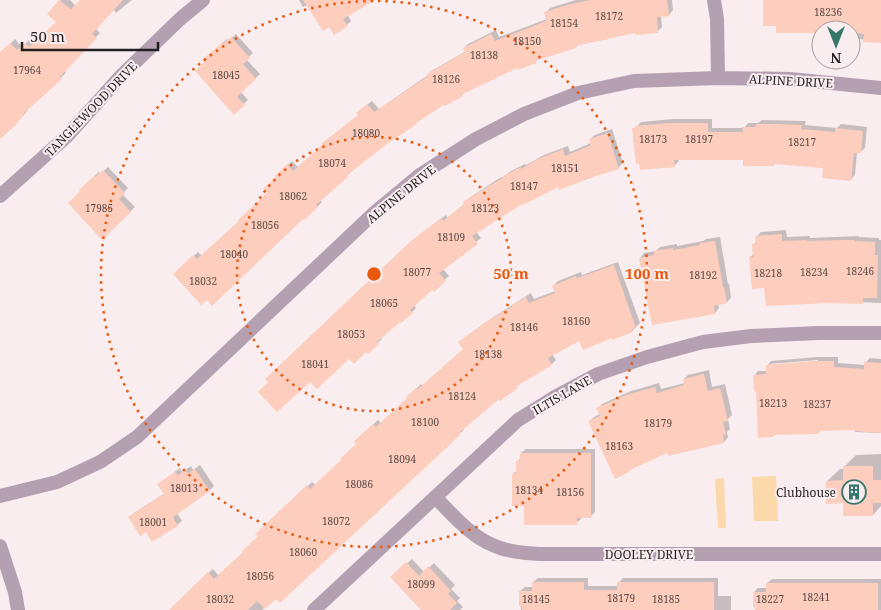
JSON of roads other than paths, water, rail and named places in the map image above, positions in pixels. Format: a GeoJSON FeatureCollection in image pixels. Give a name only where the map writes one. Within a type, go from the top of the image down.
{"type":"FeatureCollection","features":[{"type":"Feature","properties":{"kind":"street","name":"TANGLEWOOD DRIVE"},"geometry":{"type":"LineString","coordinates":[[0,196],[67,136],[122,76],[180,18],[203,0]]}},
{"type":"Feature","properties":{"kind":"street"},"geometry":{"type":"LineString","coordinates":[[714,0],[717,20],[718,78]]}},
{"type":"Feature","properties":{"kind":"street","name":"ALPINE DRIVE"},"geometry":{"type":"LineString","coordinates":[[0,496],[57,482],[100,462],[137,437],[374,214],[420,175],[476,139],[524,114],[578,93],[634,80],[790,79],[881,88]]}},
{"type":"Feature","properties":{"kind":"street","name":"ILTIS LANE"},"geometry":{"type":"LineString","coordinates":[[314,610],[518,420],[554,397],[598,374],[647,357],[703,342],[751,336],[881,333]]}},
{"type":"Feature","properties":{"kind":"street","name":"DOOLEY DRIVE"},"geometry":{"type":"LineString","coordinates":[[435,497],[477,536],[494,546],[515,552],[540,554],[881,554]]}},
{"type":"Feature","properties":{"kind":"street"},"geometry":{"type":"LineString","coordinates":[[0,546],[15,592],[18,610]]}},
{"type":"Feature","properties":{"kind":"place","name":"Clubhouse"},"geometry":{"type":"Point","coordinates":[854,492]}}]}
